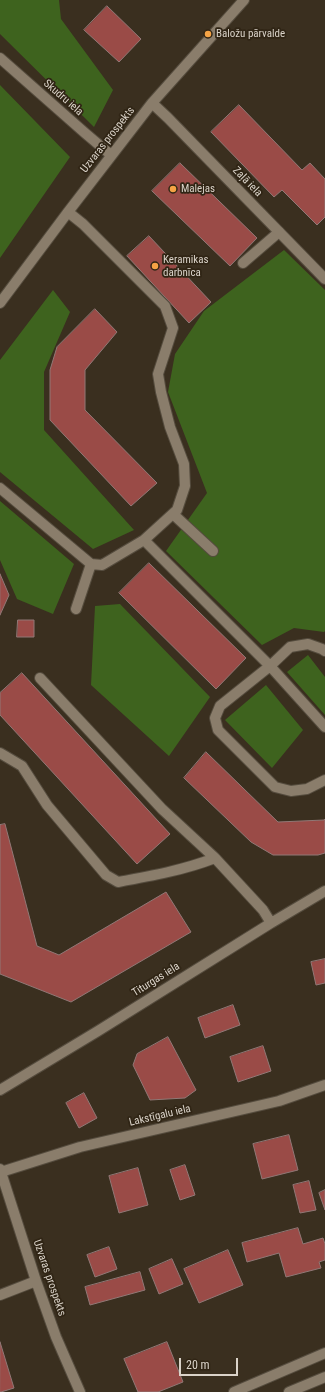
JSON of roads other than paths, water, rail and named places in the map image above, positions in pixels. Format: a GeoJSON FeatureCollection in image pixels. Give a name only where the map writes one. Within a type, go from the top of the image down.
{"type":"FeatureCollection","features":[{"type":"Feature","properties":{"kind":"street","name":"Uzvaras prospekts"},"geometry":{"type":"LineString","coordinates":[[1,298],[152,103],[244,0]]}},
{"type":"Feature","properties":{"kind":"street","name":"Skudru iela"},"geometry":{"type":"LineString","coordinates":[[0,58],[111,155]]}},
{"type":"Feature","properties":{"kind":"street","name":"Zaļā iela"},"geometry":{"type":"LineString","coordinates":[[152,103],[325,279]]}},
{"type":"Feature","properties":{"kind":"street"},"geometry":{"type":"LineString","coordinates":[[0,488],[91,564],[102,565],[144,540],[173,514],[177,510],[185,486],[184,464],[170,427],[158,374],[173,328],[165,306],[83,224],[68,212]]}},
{"type":"Feature","properties":{"kind":"street"},"geometry":{"type":"LineString","coordinates":[[243,263],[279,232]]}},
{"type":"Feature","properties":{"kind":"street"},"geometry":{"type":"LineString","coordinates":[[173,514],[213,551]]}},
{"type":"Feature","properties":{"kind":"street"},"geometry":{"type":"LineString","coordinates":[[144,540],[270,666],[325,727]]}},
{"type":"Feature","properties":{"kind":"street"},"geometry":{"type":"LineString","coordinates":[[76,609],[91,564]]}},
{"type":"Feature","properties":{"kind":"street"},"geometry":{"type":"LineString","coordinates":[[325,651],[322,648],[308,644],[290,647],[270,666],[220,706],[215,718],[218,730],[275,788],[291,791],[307,789],[325,780]]}},
{"type":"Feature","properties":{"kind":"street"},"geometry":{"type":"LineString","coordinates":[[40,678],[162,808],[216,858],[263,910],[271,923]]}},
{"type":"Feature","properties":{"kind":"street"},"geometry":{"type":"LineString","coordinates":[[0,753],[22,766],[47,805],[106,875],[118,882],[166,873],[216,858]]}},
{"type":"Feature","properties":{"kind":"street","name":"Titurgas iela"},"geometry":{"type":"LineString","coordinates":[[0,1090],[325,891]]}},
{"type":"Feature","properties":{"kind":"street","name":"Lakstīgalu iela"},"geometry":{"type":"LineString","coordinates":[[0,1171],[80,1147],[279,1101],[325,1085]]}},
{"type":"Feature","properties":{"kind":"street","name":"Uzvaras prospekts"},"geometry":{"type":"LineString","coordinates":[[0,1171],[56,1337],[80,1392]]}},
{"type":"Feature","properties":{"kind":"street"},"geometry":{"type":"LineString","coordinates":[[0,1296],[36,1281]]}},
{"type":"Feature","properties":{"kind":"street"},"geometry":{"type":"LineString","coordinates":[[234,1392],[325,1354]]}},
{"type":"Feature","properties":{"kind":"street"},"geometry":{"type":"LineString","coordinates":[[289,1392],[325,1377]]}},
{"type":"Feature","properties":{"kind":"place","name":"Baložu pārvalde"},"geometry":{"type":"Point","coordinates":[208,34]}},
{"type":"Feature","properties":{"kind":"place","name":"Malejas"},"geometry":{"type":"Point","coordinates":[173,189]}},
{"type":"Feature","properties":{"kind":"place","name":"Keramikas darbnīca"},"geometry":{"type":"Point","coordinates":[155,266]}}]}
